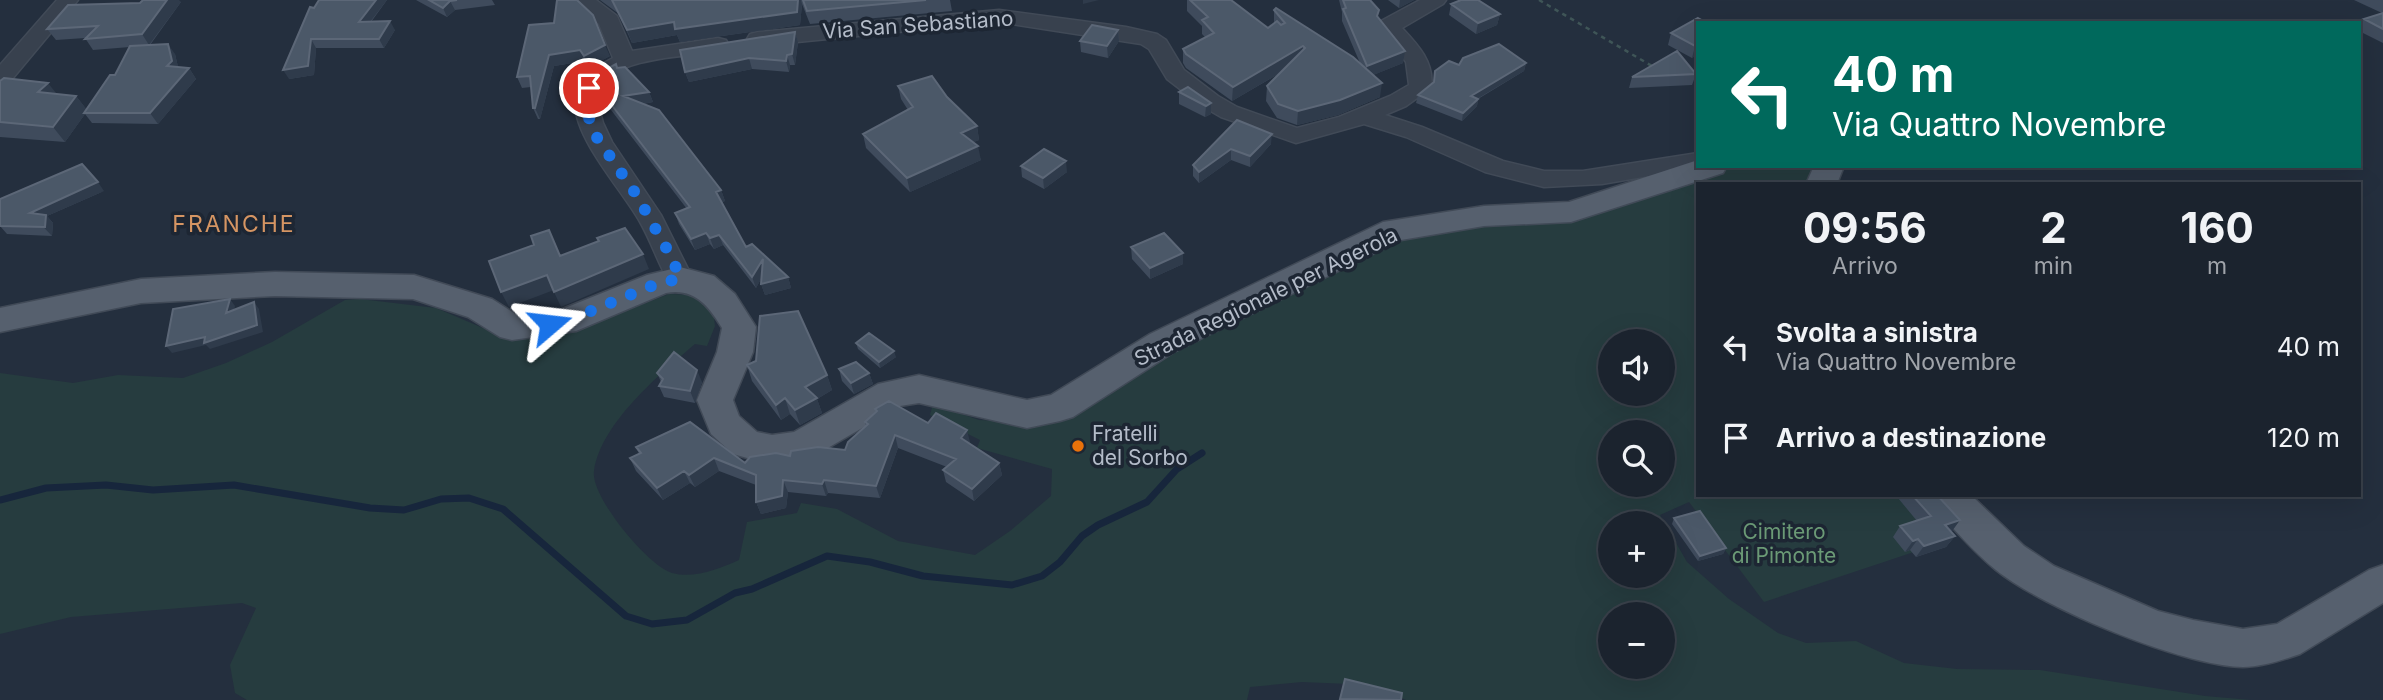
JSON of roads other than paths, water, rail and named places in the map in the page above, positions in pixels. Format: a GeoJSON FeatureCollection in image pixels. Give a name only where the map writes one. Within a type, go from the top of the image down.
{"type":"FeatureCollection","features":[{"type":"Feature","properties":{"kind":"main road","name":"Strada Regionale per Agerola"},"geometry":{"type":"LineString","coordinates":[[680,279],[702,284],[723,302],[739,327],[735,352],[715,400],[724,424],[746,444],[772,450],[801,446],[891,394],[919,389],[1027,414],[1060,407],[1162,343],[1394,230],[1484,216],[1571,212],[1706,168]]}},
{"type":"Feature","properties":{"kind":"main road"},"geometry":{"type":"LineString","coordinates":[[0,320],[141,291],[289,285],[414,287],[480,308],[512,328],[536,327],[564,322],[659,283],[680,279]]}},
{"type":"Feature","properties":{"kind":"main road"},"geometry":{"type":"LineString","coordinates":[[1949,497],[2010,558],[2040,578],[2080,598],[2154,628],[2243,649],[2285,641],[2383,582]]}},
{"type":"Feature","properties":{"kind":"street"},"geometry":{"type":"LineString","coordinates":[[0,79],[68,0]]}},
{"type":"Feature","properties":{"kind":"street"},"geometry":{"type":"LineString","coordinates":[[583,0],[609,21],[625,60],[598,74],[589,88],[587,106],[591,129],[636,194],[673,260],[680,279]]}},
{"type":"Feature","properties":{"kind":"street","name":"Via San Sebastiano"},"geometry":{"type":"LineString","coordinates":[[625,60],[783,35],[997,8],[1149,39],[1158,45],[1175,74],[1210,101],[1229,111],[1296,136],[1363,116],[1420,88],[1424,76],[1418,62],[1389,26],[1436,0]]}},
{"type":"Feature","properties":{"kind":"street"},"geometry":{"type":"LineString","coordinates":[[1363,116],[1415,132],[1486,164],[1544,179],[1600,177],[1664,164],[1696,161]]}},
{"type":"Feature","properties":{"kind":"waterway"},"geometry":{"type":"LineString","coordinates":[[0,500],[46,488],[106,485],[153,490],[234,485],[370,508],[404,510],[441,499],[469,498],[503,509],[626,616],[652,624],[687,620],[735,593],[752,589],[827,556],[870,562],[923,576],[1012,585],[1042,576],[1060,562],[1082,536],[1098,525],[1147,502],[1177,469],[1202,453]]}},
{"type":"Feature","properties":{"kind":"place","name":"Fratelli del Sorbo"},"geometry":{"type":"Point","coordinates":[1078,446]}},
{"type":"Feature","properties":{"kind":"district","name":"FRANCHE"},"geometry":{"type":"Point","coordinates":[234,224]}},
{"type":"Feature","properties":{"kind":"park label","name":"Cimitero di Pimonte"},"geometry":{"type":"Point","coordinates":[1784,544]}}]}
